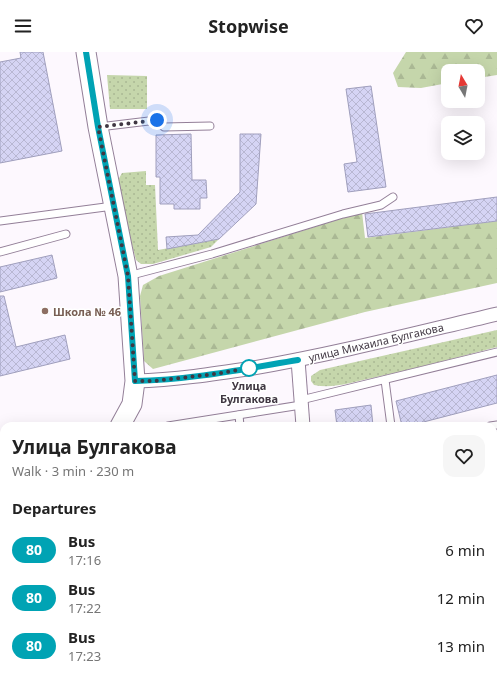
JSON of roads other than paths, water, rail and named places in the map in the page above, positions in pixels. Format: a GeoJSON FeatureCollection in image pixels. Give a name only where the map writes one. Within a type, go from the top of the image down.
{"type":"FeatureCollection","features":[{"type":"Feature","properties":{"kind":"street"},"geometry":{"type":"LineString","coordinates":[[86,52],[98,127],[128,276],[135,381],[132,404],[122,422]]}},
{"type":"Feature","properties":{"kind":"street","name":"улица Михаила Булгакова"},"geometry":{"type":"LineString","coordinates":[[135,381],[154,381],[215,374],[298,360],[497,314]]}},
{"type":"Feature","properties":{"kind":"street"},"geometry":{"type":"LineString","coordinates":[[298,360],[303,422]]}},
{"type":"Feature","properties":{"kind":"lane"},"geometry":{"type":"LineString","coordinates":[[98,127],[157,120],[164,127],[210,126]]}},
{"type":"Feature","properties":{"kind":"lane"},"geometry":{"type":"LineString","coordinates":[[128,276],[212,254],[350,212],[381,205],[393,197]]}},
{"type":"Feature","properties":{"kind":"lane"},"geometry":{"type":"LineString","coordinates":[[0,221],[113,206]]}},
{"type":"Feature","properties":{"kind":"lane"},"geometry":{"type":"LineString","coordinates":[[0,252],[66,234]]}},
{"type":"Feature","properties":{"kind":"lane"},"geometry":{"type":"LineString","coordinates":[[198,422],[301,403],[497,352]]}},
{"type":"Feature","properties":{"kind":"lane"},"geometry":{"type":"LineString","coordinates":[[385,380],[390,422]]}},
{"type":"Feature","properties":{"kind":"lane"},"geometry":{"type":"LineString","coordinates":[[239,415],[240,422]]}},
{"type":"Feature","properties":{"kind":"place","name":"Школа № 46"},"geometry":{"type":"Point","coordinates":[45,311]}},
{"type":"Feature","properties":{"kind":"place","name":"Улица Булгакова"},"geometry":{"type":"Point","coordinates":[249,368]}}]}
